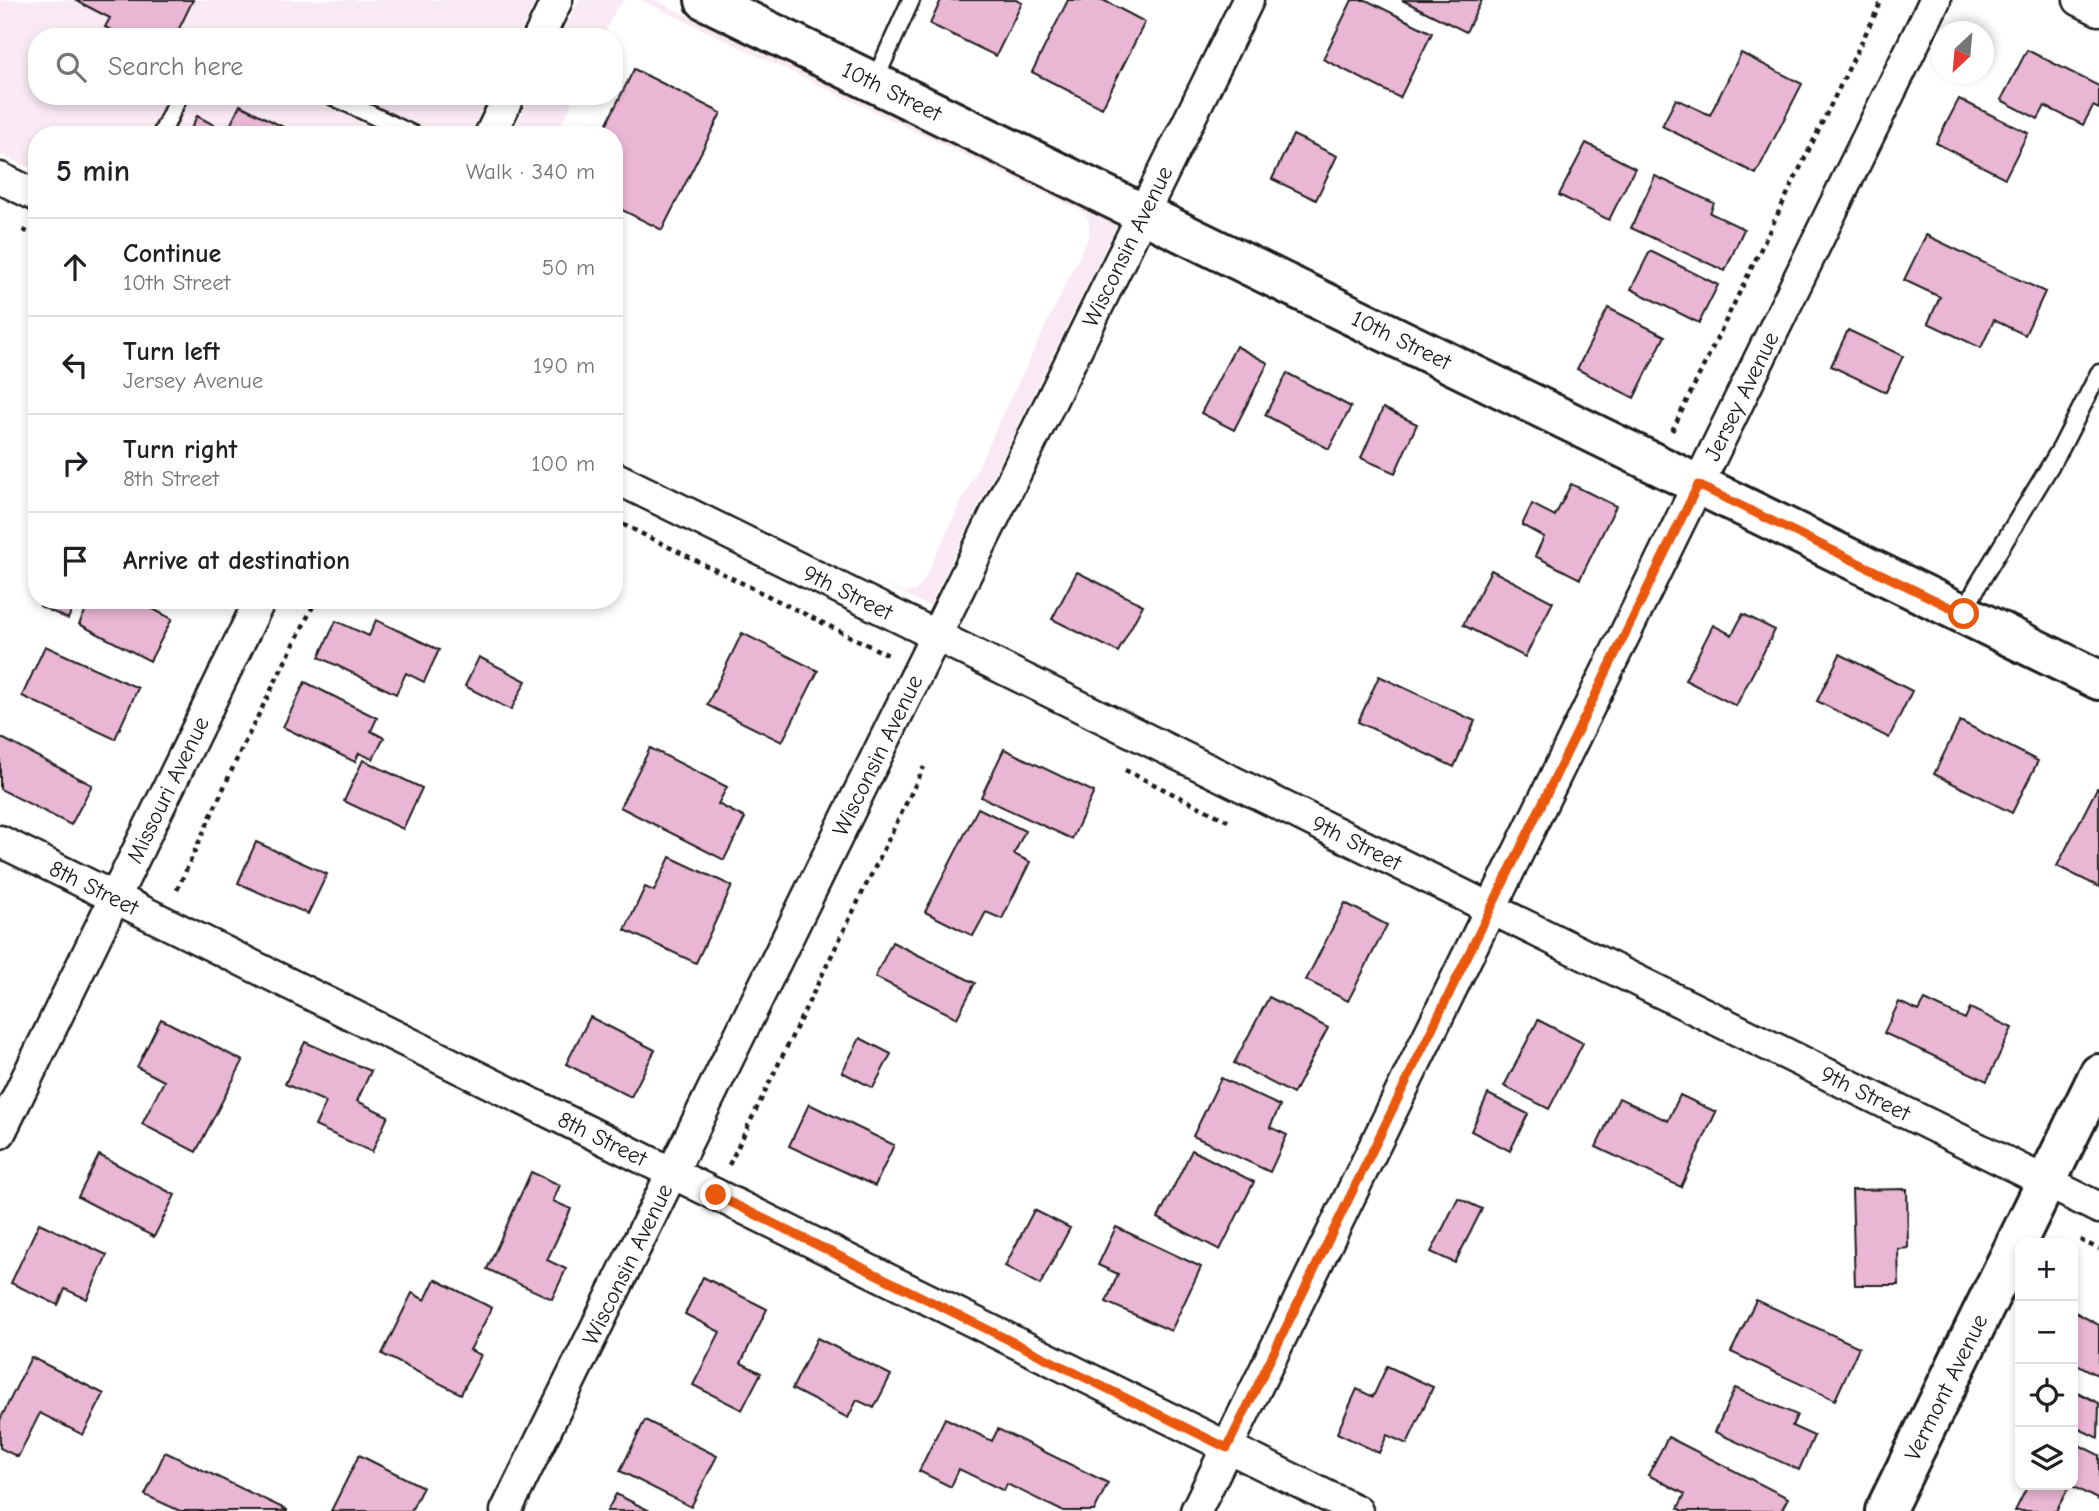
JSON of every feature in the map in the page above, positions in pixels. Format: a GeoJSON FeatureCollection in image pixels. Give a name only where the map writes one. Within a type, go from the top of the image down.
{"type":"FeatureCollection","features":[{"type":"Feature","properties":{"kind":"street"},"geometry":{"type":"LineString","coordinates":[[543,28],[557,0]]}},
{"type":"Feature","properties":{"kind":"street","name":"10th Street"},"geometry":{"type":"LineString","coordinates":[[705,0],[2099,680]]}},
{"type":"Feature","properties":{"kind":"street","name":"Wisconsin Avenue"},"geometry":{"type":"LineString","coordinates":[[506,1511],[1248,0]]}},
{"type":"Feature","properties":{"kind":"street","name":"Jersey Avenue"},"geometry":{"type":"LineString","coordinates":[[1196,1511],[1935,0]]}},
{"type":"Feature","properties":{"kind":"street"},"geometry":{"type":"LineString","coordinates":[[2079,0],[2099,10]]}},
{"type":"Feature","properties":{"kind":"street"},"geometry":{"type":"LineString","coordinates":[[494,126],[505,105]]}},
{"type":"Feature","properties":{"kind":"street"},"geometry":{"type":"LineString","coordinates":[[0,178],[28,192]]}},
{"type":"Feature","properties":{"kind":"street","name":"9th Street"},"geometry":{"type":"LineString","coordinates":[[623,481],[2099,1208]]}},
{"type":"Feature","properties":{"kind":"street","name":"Missouri Avenue"},"geometry":{"type":"LineString","coordinates":[[0,1133],[256,609]]}},
{"type":"Feature","properties":{"kind":"street","name":"8th Street"},"geometry":{"type":"LineString","coordinates":[[0,841],[1357,1511]]}},
{"type":"Feature","properties":{"kind":"street","name":"Vermont Avenue"},"geometry":{"type":"LineString","coordinates":[[1885,1511],[2099,1074]]}},
{"type":"Feature","properties":{"kind":"lane"},"geometry":{"type":"LineString","coordinates":[[874,82],[911,0]]}},
{"type":"Feature","properties":{"kind":"lane"},"geometry":{"type":"LineString","coordinates":[[165,126],[176,105]]}},
{"type":"Feature","properties":{"kind":"lane"},"geometry":{"type":"LineString","coordinates":[[350,105],[395,126]]}},
{"type":"Feature","properties":{"kind":"lane"},"geometry":{"type":"LineString","coordinates":[[1964,614],[1978,584],[2061,448],[2099,373]]}},
{"type":"Feature","properties":{"kind":"path"},"geometry":{"type":"LineString","coordinates":[[1671,434],[1882,0]]}},
{"type":"Feature","properties":{"kind":"path"},"geometry":{"type":"LineString","coordinates":[[623,524],[897,659]]}},
{"type":"Feature","properties":{"kind":"path"},"geometry":{"type":"LineString","coordinates":[[164,921],[241,750],[312,609]]}},
{"type":"Feature","properties":{"kind":"path"},"geometry":{"type":"LineString","coordinates":[[716,1195],[924,767]]}},
{"type":"Feature","properties":{"kind":"shaded area"},"geometry":{"type":"Polygon","coordinates":[[[0,0],[536,0],[522,28],[28,28],[28,105],[484,105],[473,126],[28,126],[28,167],[0,154],[0,0]]]}},
{"type":"Feature","properties":{"kind":"shaded area"},"geometry":{"type":"Polygon","coordinates":[[[579,0],[625,0],[616,9],[607,28],[565,28],[579,0]]]}},
{"type":"Feature","properties":{"kind":"shaded area"},"geometry":{"type":"Polygon","coordinates":[[[641,0],[655,0],[1117,224],[929,606],[849,568],[904,593],[915,591],[923,582],[1089,236],[1089,219],[1082,211],[641,0]]]}},
{"type":"Feature","properties":{"kind":"shaded area"},"geometry":{"type":"Polygon","coordinates":[[[527,105],[571,105],[560,126],[516,126],[527,105]]]}},
{"type":"Feature","properties":{"kind":"building"},"geometry":{"type":"Polygon","coordinates":[[[75,0],[193,0],[179,28],[107,28],[105,27],[110,18],[75,0]]]}},
{"type":"Feature","properties":{"kind":"building"},"geometry":{"type":"Polygon","coordinates":[[[941,0],[1016,0],[1022,3],[996,56],[930,24],[941,0]]]}},
{"type":"Feature","properties":{"kind":"building"},"geometry":{"type":"Polygon","coordinates":[[[1068,0],[1103,0],[1145,22],[1102,108],[1032,72],[1068,0]]]}},
{"type":"Feature","properties":{"kind":"building"},"geometry":{"type":"Polygon","coordinates":[[[1352,0],[1366,0],[1432,33],[1400,98],[1323,59],[1352,0]]]}},
{"type":"Feature","properties":{"kind":"building"},"geometry":{"type":"Polygon","coordinates":[[[1402,0],[1482,0],[1466,32],[1402,0]]]}},
{"type":"Feature","properties":{"kind":"building"},"geometry":{"type":"Polygon","coordinates":[[[2027,50],[2099,86],[2099,109],[2093,106],[2083,125],[2045,106],[2038,119],[2001,100],[2027,50]]]}},
{"type":"Feature","properties":{"kind":"building"},"geometry":{"type":"Polygon","coordinates":[[[1741,53],[1802,84],[1756,174],[1662,126],[1676,99],[1710,115],[1741,53]]]}},
{"type":"Feature","properties":{"kind":"building"},"geometry":{"type":"Polygon","coordinates":[[[634,69],[721,113],[662,230],[623,210],[623,126],[606,126],[616,105],[623,105],[623,91],[634,69]]]}},
{"type":"Feature","properties":{"kind":"building"},"geometry":{"type":"Polygon","coordinates":[[[1959,99],[2028,133],[2005,178],[1936,143],[1959,99]]]}},
{"type":"Feature","properties":{"kind":"building"},"geometry":{"type":"Polygon","coordinates":[[[240,105],[281,126],[230,126],[240,105]]]}},
{"type":"Feature","properties":{"kind":"building"},"geometry":{"type":"Polygon","coordinates":[[[197,116],[216,126],[192,126],[197,116]]]}},
{"type":"Feature","properties":{"kind":"building"},"geometry":{"type":"Polygon","coordinates":[[[1293,135],[1337,156],[1316,200],[1272,179],[1293,135]]]}},
{"type":"Feature","properties":{"kind":"building"},"geometry":{"type":"Polygon","coordinates":[[[1586,143],[1635,168],[1609,220],[1559,195],[1586,143]]]}},
{"type":"Feature","properties":{"kind":"building"},"geometry":{"type":"Polygon","coordinates":[[[1655,176],[1714,203],[1710,213],[1744,229],[1725,271],[1631,228],[1655,176]]]}},
{"type":"Feature","properties":{"kind":"building"},"geometry":{"type":"Polygon","coordinates":[[[1926,235],[2045,292],[2025,335],[1994,320],[1981,348],[1928,323],[1940,297],[1904,280],[1926,235]]]}},
{"type":"Feature","properties":{"kind":"building"},"geometry":{"type":"Polygon","coordinates":[[[1650,251],[1718,285],[1699,323],[1631,289],[1650,251]]]}},
{"type":"Feature","properties":{"kind":"building"},"geometry":{"type":"Polygon","coordinates":[[[1608,308],[1665,336],[1634,398],[1577,369],[1608,308]]]}},
{"type":"Feature","properties":{"kind":"building"},"geometry":{"type":"Polygon","coordinates":[[[1848,330],[1903,356],[1886,392],[1831,366],[1848,330]]]}},
{"type":"Feature","properties":{"kind":"building"},"geometry":{"type":"Polygon","coordinates":[[[1236,346],[1268,363],[1234,430],[1201,413],[1236,346]]]}},
{"type":"Feature","properties":{"kind":"building"},"geometry":{"type":"Polygon","coordinates":[[[1287,373],[1351,407],[1329,449],[1265,415],[1287,373]]]}},
{"type":"Feature","properties":{"kind":"building"},"geometry":{"type":"Polygon","coordinates":[[[1383,408],[1417,424],[1395,473],[1361,458],[1383,408]]]}},
{"type":"Feature","properties":{"kind":"building"},"geometry":{"type":"Polygon","coordinates":[[[1571,484],[1616,506],[1580,579],[1535,556],[1544,537],[1522,525],[1532,504],[1555,516],[1571,484]]]}},
{"type":"Feature","properties":{"kind":"building"},"geometry":{"type":"Polygon","coordinates":[[[1491,570],[1553,602],[1525,657],[1463,625],[1491,570]]]}},
{"type":"Feature","properties":{"kind":"building"},"geometry":{"type":"Polygon","coordinates":[[[1077,572],[1143,605],[1118,652],[1052,619],[1077,572]]]}},
{"type":"Feature","properties":{"kind":"building"},"geometry":{"type":"Polygon","coordinates":[[[46,609],[72,609],[68,619],[46,609]]]}},
{"type":"Feature","properties":{"kind":"building"},"geometry":{"type":"Polygon","coordinates":[[[86,609],[153,609],[172,619],[150,661],[79,624],[86,609]]]}},
{"type":"Feature","properties":{"kind":"building"},"geometry":{"type":"Polygon","coordinates":[[[1743,614],[1775,630],[1736,706],[1685,680],[1713,625],[1732,635],[1743,614]]]}},
{"type":"Feature","properties":{"kind":"building"},"geometry":{"type":"Polygon","coordinates":[[[376,620],[439,650],[424,682],[406,673],[396,694],[319,657],[336,621],[369,636],[376,620]]]}},
{"type":"Feature","properties":{"kind":"building"},"geometry":{"type":"Polygon","coordinates":[[[742,633],[818,671],[782,742],[707,705],[742,633]]]}},
{"type":"Feature","properties":{"kind":"building"},"geometry":{"type":"Polygon","coordinates":[[[45,646],[138,688],[115,739],[22,696],[45,646]]]}},
{"type":"Feature","properties":{"kind":"building"},"geometry":{"type":"Polygon","coordinates":[[[1840,654],[1912,691],[1889,738],[1817,701],[1840,654]]]}},
{"type":"Feature","properties":{"kind":"building"},"geometry":{"type":"Polygon","coordinates":[[[479,657],[526,681],[511,710],[465,686],[479,657]]]}},
{"type":"Feature","properties":{"kind":"building"},"geometry":{"type":"Polygon","coordinates":[[[1379,676],[1475,721],[1454,767],[1358,722],[1379,676]]]}},
{"type":"Feature","properties":{"kind":"building"},"geometry":{"type":"Polygon","coordinates":[[[305,682],[377,718],[371,731],[384,738],[373,759],[359,753],[355,762],[283,727],[305,682]]]}},
{"type":"Feature","properties":{"kind":"building"},"geometry":{"type":"Polygon","coordinates":[[[1960,721],[2038,761],[2012,813],[1934,774],[1960,721]]]}},
{"type":"Feature","properties":{"kind":"building"},"geometry":{"type":"Polygon","coordinates":[[[0,737],[92,785],[71,825],[0,789],[0,737]]]}},
{"type":"Feature","properties":{"kind":"building"},"geometry":{"type":"Polygon","coordinates":[[[650,748],[727,787],[718,804],[745,818],[724,860],[620,807],[650,748]]]}},
{"type":"Feature","properties":{"kind":"building"},"geometry":{"type":"Polygon","coordinates":[[[1004,749],[1094,792],[1072,839],[981,797],[1004,749]]]}},
{"type":"Feature","properties":{"kind":"building"},"geometry":{"type":"Polygon","coordinates":[[[363,760],[422,788],[403,829],[344,801],[363,760]]]}},
{"type":"Feature","properties":{"kind":"building"},"geometry":{"type":"Polygon","coordinates":[[[2097,788],[2099,789],[2099,887],[2057,866],[2097,788]]]}},
{"type":"Feature","properties":{"kind":"building"},"geometry":{"type":"Polygon","coordinates":[[[978,808],[1025,831],[1014,854],[1030,862],[1002,919],[986,912],[973,936],[925,912],[978,808]]]}},
{"type":"Feature","properties":{"kind":"building"},"geometry":{"type":"Polygon","coordinates":[[[256,842],[327,874],[308,914],[238,883],[256,842]]]}},
{"type":"Feature","properties":{"kind":"building"},"geometry":{"type":"Polygon","coordinates":[[[670,857],[732,886],[696,963],[625,930],[645,887],[654,891],[670,857]]]}},
{"type":"Feature","properties":{"kind":"building"},"geometry":{"type":"Polygon","coordinates":[[[1345,903],[1387,925],[1348,1001],[1306,980],[1345,903]]]}},
{"type":"Feature","properties":{"kind":"building"},"geometry":{"type":"Polygon","coordinates":[[[892,942],[975,983],[957,1018],[875,977],[892,942]]]}},
{"type":"Feature","properties":{"kind":"building"},"geometry":{"type":"Polygon","coordinates":[[[1269,997],[1328,1028],[1293,1094],[1234,1063],[1269,997]]]}},
{"type":"Feature","properties":{"kind":"building"},"geometry":{"type":"Polygon","coordinates":[[[1925,1000],[1965,1019],[1970,1008],[2012,1028],[1987,1081],[1884,1033],[1899,1002],[1919,1011],[1925,1000]]]}},
{"type":"Feature","properties":{"kind":"building"},"geometry":{"type":"Polygon","coordinates":[[[590,1017],[655,1050],[631,1097],[566,1064],[590,1017]]]}},
{"type":"Feature","properties":{"kind":"building"},"geometry":{"type":"Polygon","coordinates":[[[161,1019],[243,1061],[196,1152],[142,1124],[164,1081],[137,1067],[161,1019]]]}},
{"type":"Feature","properties":{"kind":"building"},"geometry":{"type":"Polygon","coordinates":[[[1538,1020],[1583,1043],[1549,1109],[1504,1086],[1538,1020]]]}},
{"type":"Feature","properties":{"kind":"building"},"geometry":{"type":"Polygon","coordinates":[[[860,1038],[891,1054],[873,1088],[842,1072],[860,1038]]]}},
{"type":"Feature","properties":{"kind":"building"},"geometry":{"type":"Polygon","coordinates":[[[305,1042],[371,1071],[357,1101],[388,1116],[372,1152],[315,1126],[326,1102],[285,1084],[305,1042]]]}},
{"type":"Feature","properties":{"kind":"building"},"geometry":{"type":"Polygon","coordinates":[[[1221,1078],[1280,1106],[1270,1127],[1287,1135],[1270,1172],[1193,1136],[1221,1078]]]}},
{"type":"Feature","properties":{"kind":"building"},"geometry":{"type":"Polygon","coordinates":[[[1488,1094],[1528,1114],[1510,1151],[1471,1131],[1488,1094]]]}},
{"type":"Feature","properties":{"kind":"building"},"geometry":{"type":"Polygon","coordinates":[[[1680,1095],[1716,1112],[1681,1187],[1596,1147],[1619,1098],[1668,1121],[1680,1095]]]}},
{"type":"Feature","properties":{"kind":"building"},"geometry":{"type":"Polygon","coordinates":[[[809,1104],[894,1145],[875,1186],[789,1146],[809,1104]]]}},
{"type":"Feature","properties":{"kind":"building"},"geometry":{"type":"Polygon","coordinates":[[[1192,1150],[1254,1182],[1220,1250],[1158,1218],[1192,1150]]]}},
{"type":"Feature","properties":{"kind":"building"},"geometry":{"type":"Polygon","coordinates":[[[99,1155],[175,1195],[154,1237],[78,1197],[99,1155]]]}},
{"type":"Feature","properties":{"kind":"building"},"geometry":{"type":"Polygon","coordinates":[[[531,1172],[560,1185],[553,1201],[571,1209],[547,1260],[566,1269],[552,1299],[487,1269],[531,1172]]]}},
{"type":"Feature","properties":{"kind":"building"},"geometry":{"type":"Polygon","coordinates":[[[1907,1189],[1908,1248],[1898,1249],[1899,1285],[1855,1285],[1852,1190],[1907,1189]]]}},
{"type":"Feature","properties":{"kind":"building"},"geometry":{"type":"Polygon","coordinates":[[[1458,1198],[1482,1209],[1455,1263],[1431,1252],[1458,1198]]]}},
{"type":"Feature","properties":{"kind":"building"},"geometry":{"type":"Polygon","coordinates":[[[1034,1210],[1070,1228],[1040,1285],[1005,1266],[1034,1210]]]}},
{"type":"Feature","properties":{"kind":"building"},"geometry":{"type":"Polygon","coordinates":[[[39,1223],[107,1255],[87,1299],[65,1289],[58,1305],[11,1283],[39,1223]]]}},
{"type":"Feature","properties":{"kind":"building"},"geometry":{"type":"Polygon","coordinates":[[[1116,1227],[1201,1267],[1171,1331],[1106,1302],[1118,1274],[1098,1265],[1116,1227]]]}},
{"type":"Feature","properties":{"kind":"building"},"geometry":{"type":"Polygon","coordinates":[[[703,1277],[767,1309],[741,1363],[761,1373],[742,1410],[693,1385],[720,1332],[685,1314],[703,1277]]]}},
{"type":"Feature","properties":{"kind":"building"},"geometry":{"type":"Polygon","coordinates":[[[435,1279],[492,1308],[470,1350],[481,1355],[461,1394],[382,1354],[412,1293],[425,1300],[435,1279]]]}},
{"type":"Feature","properties":{"kind":"building"},"geometry":{"type":"Polygon","coordinates":[[[1756,1300],[1859,1347],[1835,1400],[1731,1352],[1756,1300]]]}},
{"type":"Feature","properties":{"kind":"building"},"geometry":{"type":"Polygon","coordinates":[[[2078,1314],[2099,1325],[2099,1376],[2078,1365],[2078,1314]]]}},
{"type":"Feature","properties":{"kind":"building"},"geometry":{"type":"Polygon","coordinates":[[[817,1338],[891,1375],[874,1408],[857,1400],[848,1418],[792,1389],[817,1338]]]}},
{"type":"Feature","properties":{"kind":"building"},"geometry":{"type":"Polygon","coordinates":[[[31,1357],[104,1394],[83,1435],[40,1413],[18,1457],[0,1448],[0,1420],[31,1357]]]}},
{"type":"Feature","properties":{"kind":"building"},"geometry":{"type":"Polygon","coordinates":[[[1387,1366],[1433,1387],[1407,1444],[1387,1435],[1379,1453],[1337,1433],[1357,1389],[1373,1397],[1387,1366]]]}},
{"type":"Feature","properties":{"kind":"building"},"geometry":{"type":"Polygon","coordinates":[[[1735,1388],[1797,1415],[1792,1426],[1814,1436],[1799,1470],[1715,1432],[1735,1388]]]}},
{"type":"Feature","properties":{"kind":"building"},"geometry":{"type":"Polygon","coordinates":[[[2078,1392],[2099,1403],[2098,1438],[2078,1428],[2078,1392]]]}},
{"type":"Feature","properties":{"kind":"building"},"geometry":{"type":"Polygon","coordinates":[[[945,1418],[992,1441],[998,1429],[1108,1483],[1094,1511],[1062,1511],[1007,1484],[1004,1491],[959,1469],[951,1487],[919,1471],[945,1418]]]}},
{"type":"Feature","properties":{"kind":"building"},"geometry":{"type":"Polygon","coordinates":[[[645,1420],[717,1456],[691,1507],[620,1471],[645,1420]]]}},
{"type":"Feature","properties":{"kind":"building"},"geometry":{"type":"Polygon","coordinates":[[[1668,1437],[1788,1498],[1781,1511],[1683,1511],[1678,1508],[1685,1494],[1648,1475],[1668,1437]]]}},
{"type":"Feature","properties":{"kind":"building"},"geometry":{"type":"Polygon","coordinates":[[[2078,1444],[2099,1455],[2099,1500],[2078,1489],[2078,1444]]]}},
{"type":"Feature","properties":{"kind":"building"},"geometry":{"type":"Polygon","coordinates":[[[165,1452],[287,1511],[180,1511],[145,1495],[165,1452]]]}},
{"type":"Feature","properties":{"kind":"building"},"geometry":{"type":"Polygon","coordinates":[[[359,1455],[423,1487],[411,1511],[331,1511],[359,1455]]]}},
{"type":"Feature","properties":{"kind":"building"},"geometry":{"type":"Polygon","coordinates":[[[2026,1490],[2067,1490],[2056,1511],[2015,1511],[2026,1490]]]}},
{"type":"Feature","properties":{"kind":"building"},"geometry":{"type":"Polygon","coordinates":[[[616,1494],[650,1511],[607,1511],[616,1494]]]}},
{"type":"Feature","properties":{"kind":"route"},"geometry":{"type":"LineString","coordinates":[[716,1195],[1227,1448],[1698,485],[1964,614]]}}]}
